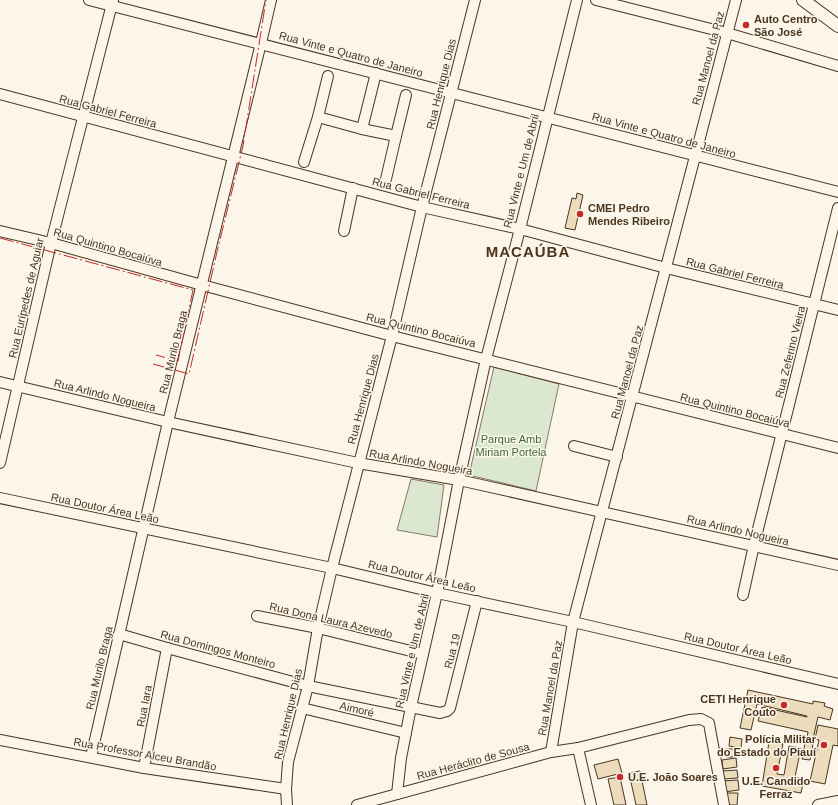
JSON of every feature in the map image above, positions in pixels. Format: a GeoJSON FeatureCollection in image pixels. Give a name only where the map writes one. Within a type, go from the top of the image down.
{"type":"FeatureCollection","features":[{"type":"Feature","properties":{"kind":"main road"},"geometry":{"type":"LineString","coordinates":[[802,0],[838,26]]}},
{"type":"Feature","properties":{"kind":"street","name":"Rua Vinte e Quatro de Janeiro"},"geometry":{"type":"LineString","coordinates":[[89,0],[112,3],[451,93],[547,116],[695,156],[838,192]]}},
{"type":"Feature","properties":{"kind":"street","name":"Rua Murilo Braga"},"geometry":{"type":"LineString","coordinates":[[91,757],[168,422],[262,43],[271,0]]}},
{"type":"Feature","properties":{"kind":"street","name":"Rua Henrique Dias"},"geometry":{"type":"LineString","coordinates":[[286,805],[288,762],[308,686],[318,628],[332,568],[392,336],[422,206],[475,0]]}},
{"type":"Feature","properties":{"kind":"street","name":"Rua Vinte e Um de Abril"},"geometry":{"type":"LineString","coordinates":[[392,799],[410,707],[437,593],[459,480],[486,359],[520,229],[576,0]]}},
{"type":"Feature","properties":{"kind":"street"},"geometry":{"type":"LineString","coordinates":[[596,0],[727,33],[838,66]]}},
{"type":"Feature","properties":{"kind":"street","name":"Rua Manoel da Paz"},"geometry":{"type":"LineString","coordinates":[[551,752],[573,622],[736,0]]}},
{"type":"Feature","properties":{"kind":"street","name":"Rua Eurípedes de Aguiar"},"geometry":{"type":"LineString","coordinates":[[0,463],[51,243],[112,3]]}},
{"type":"Feature","properties":{"kind":"street"},"geometry":{"type":"LineString","coordinates":[[362,129],[376,73]]}},
{"type":"Feature","properties":{"kind":"street"},"geometry":{"type":"LineString","coordinates":[[304,162],[318,117],[328,76]]}},
{"type":"Feature","properties":{"kind":"street","name":"Rua Gabriel Ferreira"},"geometry":{"type":"LineString","coordinates":[[0,94],[422,206],[520,229],[666,268],[838,310]]}},
{"type":"Feature","properties":{"kind":"street"},"geometry":{"type":"LineString","coordinates":[[386,179],[406,95]]}},
{"type":"Feature","properties":{"kind":"street"},"geometry":{"type":"LineString","coordinates":[[318,117],[362,129],[396,136]]}},
{"type":"Feature","properties":{"kind":"street"},"geometry":{"type":"LineString","coordinates":[[344,231],[353,188]]}},
{"type":"Feature","properties":{"kind":"street","name":"Rua Zeferino Vieira"},"geometry":{"type":"LineString","coordinates":[[743,595],[754,545],[838,208]]}},
{"type":"Feature","properties":{"kind":"street","name":"Rua Quintino Bocaiúva"},"geometry":{"type":"LineString","coordinates":[[0,230],[392,336],[838,448]]}},
{"type":"Feature","properties":{"kind":"street","name":"Rua Arlindo Nogueira"},"geometry":{"type":"LineString","coordinates":[[0,382],[168,422],[358,463],[459,480],[838,565]]}},
{"type":"Feature","properties":{"kind":"street"},"geometry":{"type":"LineString","coordinates":[[574,446],[617,457]]}},
{"type":"Feature","properties":{"kind":"street","name":"Rua Doutor Área Leão"},"geometry":{"type":"LineString","coordinates":[[0,498],[332,568],[437,593],[573,622],[838,684]]}},
{"type":"Feature","properties":{"kind":"street","name":"Rua 19"},"geometry":{"type":"LineString","coordinates":[[450,708],[477,601]]}},
{"type":"Feature","properties":{"kind":"street","name":"Rua Dona Laura Azevedo"},"geometry":{"type":"LineString","coordinates":[[257,616],[318,628],[423,654]]}},
{"type":"Feature","properties":{"kind":"street","name":"Rua Domingos Monteiro"},"geometry":{"type":"LineString","coordinates":[[119,634],[308,686],[440,713],[450,708]]}},
{"type":"Feature","properties":{"kind":"street","name":"Rua Iara"},"geometry":{"type":"LineString","coordinates":[[144,768],[167,648]]}},
{"type":"Feature","properties":{"kind":"street","name":"Aimoré"},"geometry":{"type":"LineString","coordinates":[[302,708],[406,733]]}},
{"type":"Feature","properties":{"kind":"street","name":"Rua Heráclito de Sousa"},"geometry":{"type":"LineString","coordinates":[[357,805],[392,799],[551,752],[578,748],[689,720],[701,719],[709,723],[724,805]]}},
{"type":"Feature","properties":{"kind":"street","name":"Rua Professor Alceu Brandão"},"geometry":{"type":"LineString","coordinates":[[0,740],[144,768],[286,789]]}},
{"type":"Feature","properties":{"kind":"street"},"geometry":{"type":"LineString","coordinates":[[578,748],[591,805]]}},
{"type":"Feature","properties":{"kind":"street"},"geometry":{"type":"LineString","coordinates":[[818,805],[838,801]]}},
{"type":"Feature","properties":{"kind":"green space","name":"Parque Amb Miriam Portela"},"geometry":{"type":"Polygon","coordinates":[[[494,367],[559,384],[536,491],[469,475],[494,367]]]}},
{"type":"Feature","properties":{"kind":"green space"},"geometry":{"type":"Polygon","coordinates":[[[411,479],[444,485],[437,537],[397,530],[411,479]]]}},
{"type":"Feature","properties":{"kind":"building"},"geometry":{"type":"Polygon","coordinates":[[[577,193],[583,195],[575,230],[565,228],[572,198],[576,199],[577,193]]]}},
{"type":"Feature","properties":{"kind":"building"},"geometry":{"type":"Polygon","coordinates":[[[748,690],[813,704],[813,701],[825,703],[824,706],[833,709],[830,720],[818,717],[813,739],[807,738],[808,732],[758,721],[762,707],[807,716],[757,704],[751,730],[740,728],[748,690]]]}},
{"type":"Feature","properties":{"kind":"building"},"geometry":{"type":"Polygon","coordinates":[[[818,725],[838,729],[838,746],[833,745],[825,784],[810,781],[819,740],[815,739],[818,725]]]}},
{"type":"Feature","properties":{"kind":"building"},"geometry":{"type":"Polygon","coordinates":[[[730,737],[742,739],[741,748],[729,746],[730,737]]]}},
{"type":"Feature","properties":{"kind":"building"},"geometry":{"type":"Polygon","coordinates":[[[769,742],[783,744],[777,774],[784,775],[789,746],[801,748],[795,777],[804,779],[801,793],[762,786],[769,742]]]}},
{"type":"Feature","properties":{"kind":"building"},"geometry":{"type":"Polygon","coordinates":[[[805,743],[813,744],[810,760],[802,759],[805,743]]]}},
{"type":"Feature","properties":{"kind":"building"},"geometry":{"type":"Polygon","coordinates":[[[726,749],[738,749],[737,757],[726,757],[726,749]]]}},
{"type":"Feature","properties":{"kind":"building"},"geometry":{"type":"Polygon","coordinates":[[[736,758],[737,767],[723,769],[722,760],[736,758]]]}},
{"type":"Feature","properties":{"kind":"building"},"geometry":{"type":"Polygon","coordinates":[[[618,759],[622,773],[598,779],[594,765],[618,759]]]}},
{"type":"Feature","properties":{"kind":"building"},"geometry":{"type":"Polygon","coordinates":[[[737,770],[738,778],[724,779],[723,771],[737,770]]]}},
{"type":"Feature","properties":{"kind":"building"},"geometry":{"type":"Polygon","coordinates":[[[640,771],[647,805],[636,805],[629,773],[640,771]]]}},
{"type":"Feature","properties":{"kind":"building"},"geometry":{"type":"Polygon","coordinates":[[[620,777],[626,805],[614,805],[608,779],[620,777]]]}},
{"type":"Feature","properties":{"kind":"building"},"geometry":{"type":"Polygon","coordinates":[[[738,780],[739,790],[724,792],[723,781],[738,780]]]}},
{"type":"Feature","properties":{"kind":"building"},"geometry":{"type":"Polygon","coordinates":[[[725,793],[738,793],[737,805],[727,805],[725,793]]]}},
{"type":"Feature","properties":{"kind":"power"},"geometry":{"type":"LineString","coordinates":[[153,364],[189,374],[243,146],[266,0]]}},
{"type":"Feature","properties":{"kind":"power"},"geometry":{"type":"LineString","coordinates":[[0,238],[193,290],[178,361],[156,355]]}},
{"type":"Feature","properties":{"kind":"place","name":"Auto Centro São José"},"geometry":{"type":"Point","coordinates":[746,25]}},
{"type":"Feature","properties":{"kind":"place","name":"CMEI Pedro Mendes Ribeiro"},"geometry":{"type":"Point","coordinates":[580,214]}},
{"type":"Feature","properties":{"kind":"place","name":"CETI Henrique Couto"},"geometry":{"type":"Point","coordinates":[784,705]}},
{"type":"Feature","properties":{"kind":"place","name":"Polícia Militar do Estado do Piauí"},"geometry":{"type":"Point","coordinates":[824,745]}},
{"type":"Feature","properties":{"kind":"place","name":"U.E. Candido Ferraz"},"geometry":{"type":"Point","coordinates":[776,768]}},
{"type":"Feature","properties":{"kind":"place","name":"U.E. João Soares"},"geometry":{"type":"Point","coordinates":[620,777]}},
{"type":"Feature","properties":{"kind":"district","name":"MACAÚBA"},"geometry":{"type":"Point","coordinates":[528,251]}}]}
